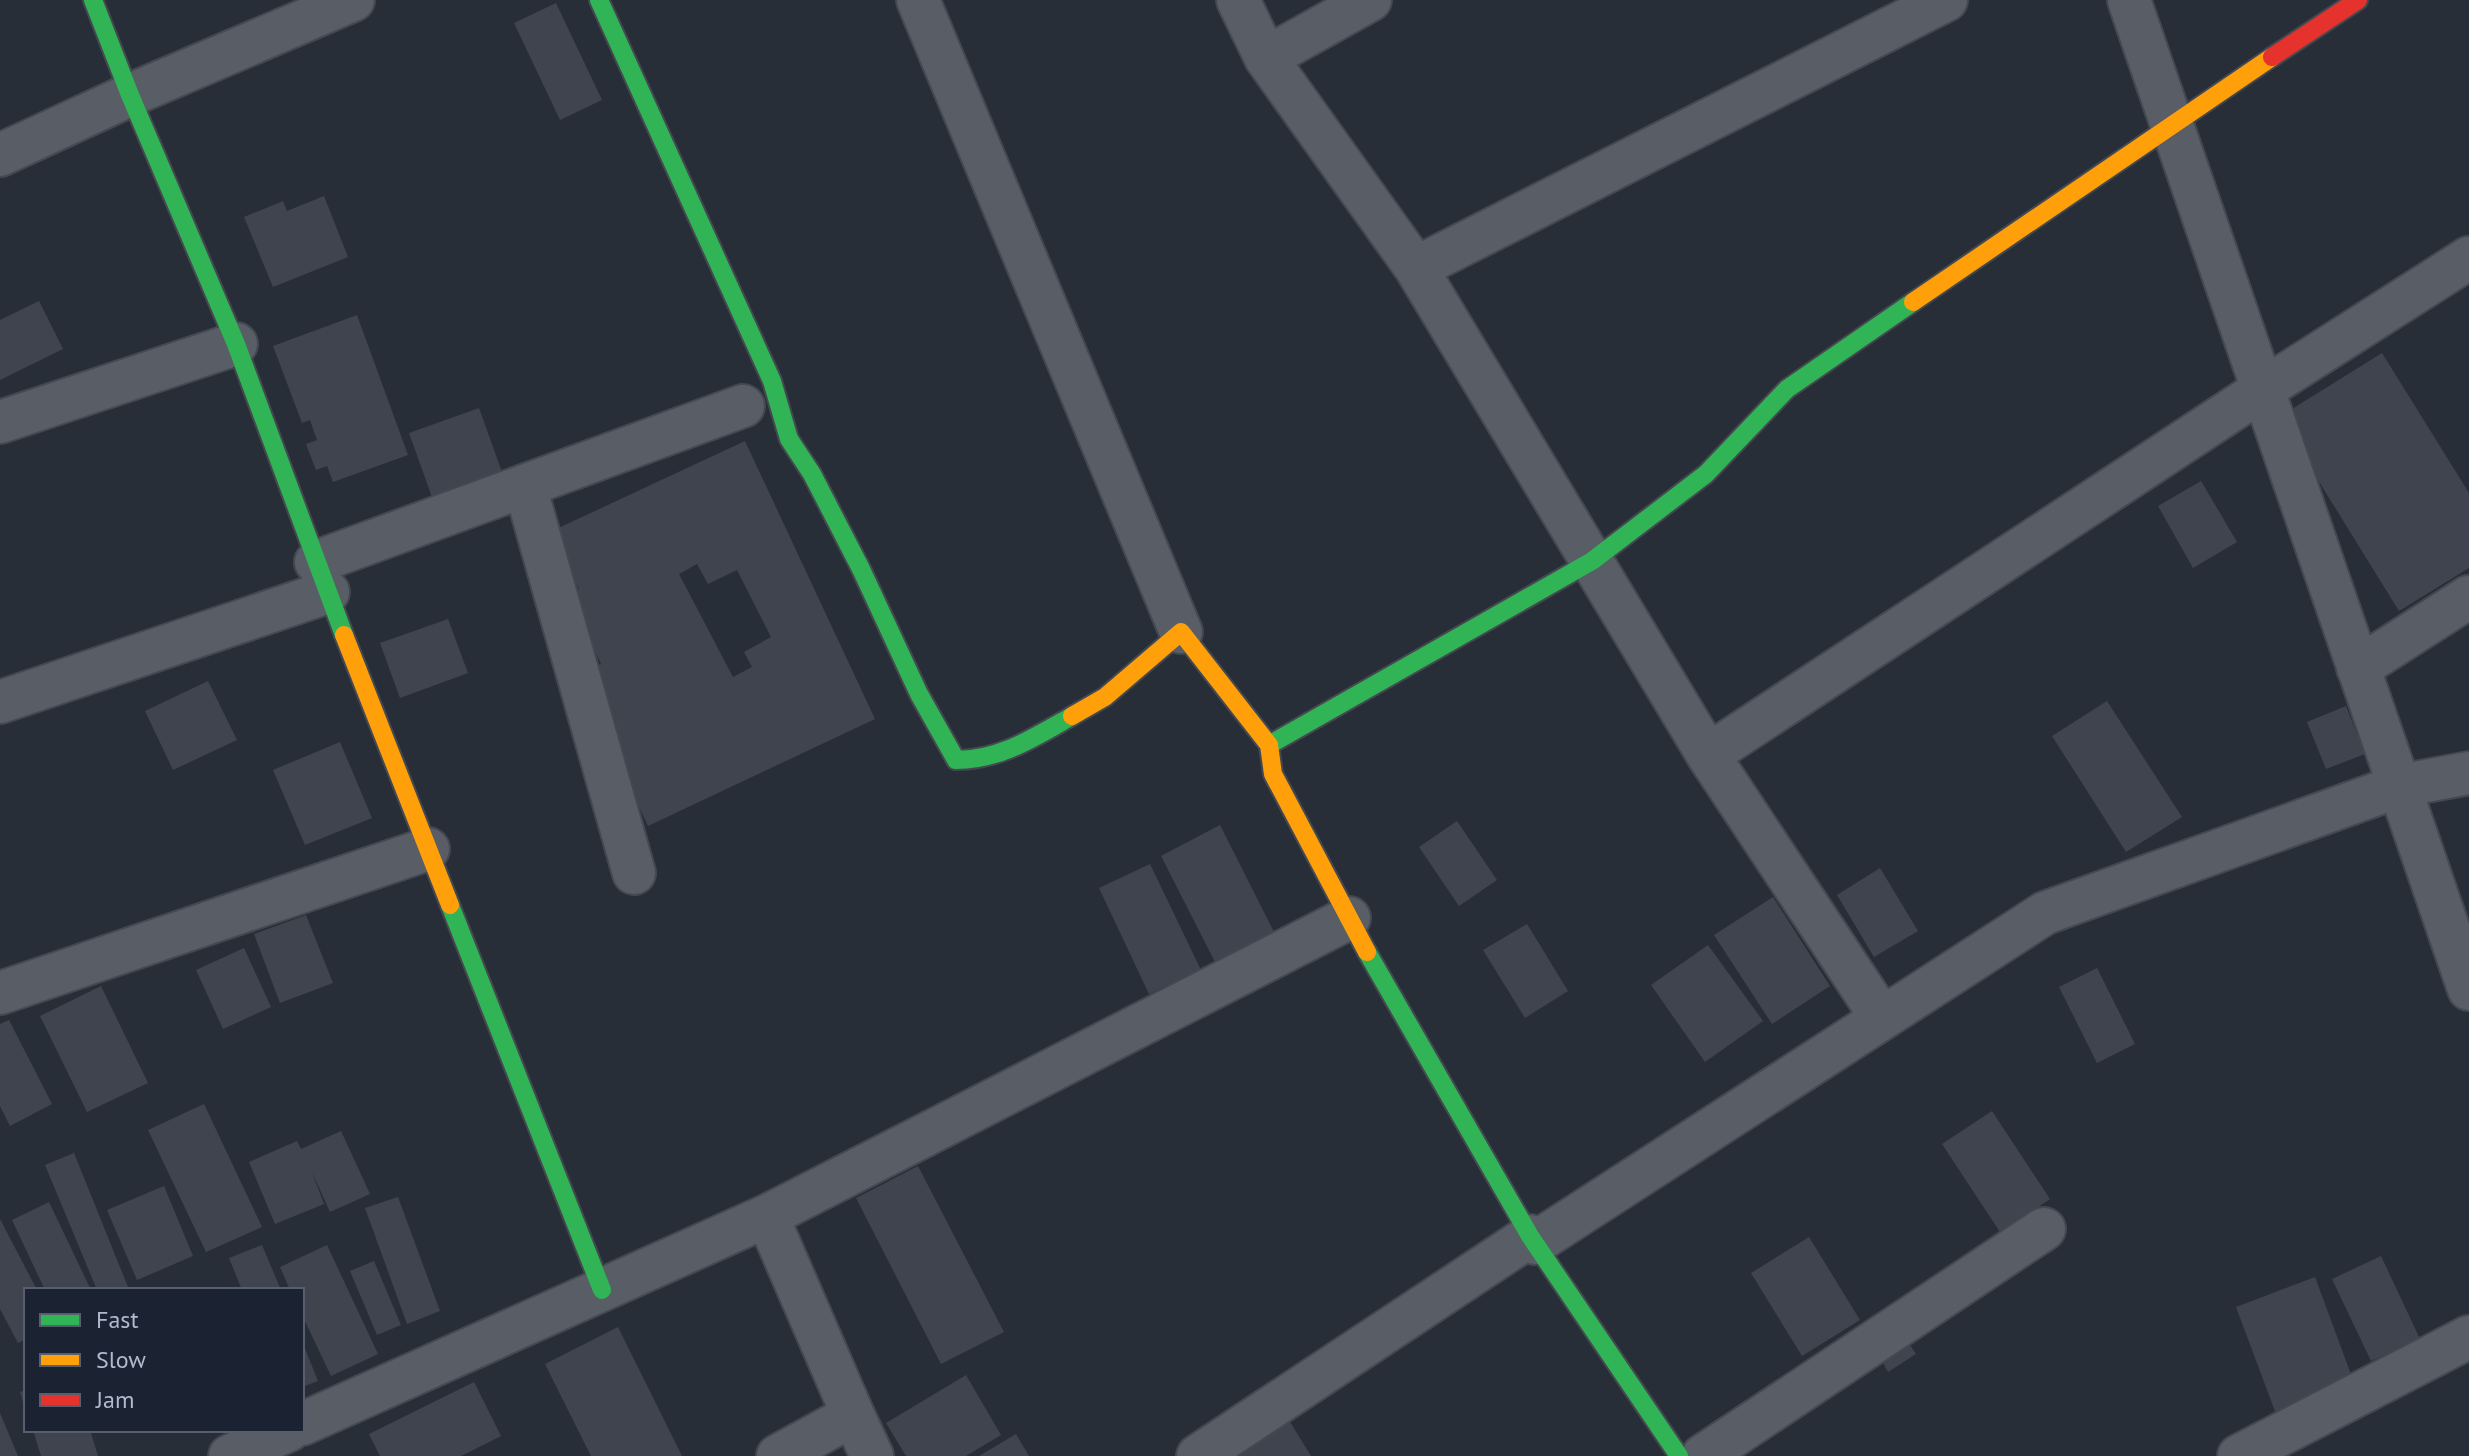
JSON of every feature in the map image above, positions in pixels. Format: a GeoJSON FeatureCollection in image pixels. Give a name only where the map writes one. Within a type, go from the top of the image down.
{"type":"FeatureCollection","features":[{"type":"Feature","properties":{"kind":"street"},"geometry":{"type":"LineString","coordinates":[[93,0],[236,344],[322,577],[602,1290]]}},
{"type":"Feature","properties":{"kind":"street"},"geometry":{"type":"LineString","coordinates":[[0,155],[130,95],[353,0]]}},
{"type":"Feature","properties":{"kind":"street"},"geometry":{"type":"LineString","coordinates":[[599,0],[772,381],[789,439],[812,474],[861,569],[919,694],[956,760],[971,760],[1009,751],[1105,697],[1181,632]]}},
{"type":"Feature","properties":{"kind":"street"},"geometry":{"type":"LineString","coordinates":[[918,0],[1181,632],[1269,745],[1273,774],[1349,918],[1532,1240],[1679,1456]]}},
{"type":"Feature","properties":{"kind":"street"},"geometry":{"type":"LineString","coordinates":[[1238,0],[1266,58],[1416,268],[1708,755],[1882,1018]]}},
{"type":"Feature","properties":{"kind":"street"},"geometry":{"type":"LineString","coordinates":[[1266,58],[1370,0]]}},
{"type":"Feature","properties":{"kind":"street"},"geometry":{"type":"LineString","coordinates":[[1416,268],[1946,0]]}},
{"type":"Feature","properties":{"kind":"street"},"geometry":{"type":"LineString","coordinates":[[2129,0],[2469,989]]}},
{"type":"Feature","properties":{"kind":"street"},"geometry":{"type":"LineString","coordinates":[[1269,745],[1592,561],[1706,474],[1787,389],[2173,123],[2358,0]]}},
{"type":"Feature","properties":{"kind":"street"},"geometry":{"type":"LineString","coordinates":[[1708,755],[2262,390],[2469,258]]}},
{"type":"Feature","properties":{"kind":"street"},"geometry":{"type":"LineString","coordinates":[[0,422],[236,344]]}},
{"type":"Feature","properties":{"kind":"street"},"geometry":{"type":"LineString","coordinates":[[0,702],[322,577],[525,486],[743,406]]}},
{"type":"Feature","properties":{"kind":"street"},"geometry":{"type":"LineString","coordinates":[[525,486],[634,873]]}},
{"type":"Feature","properties":{"kind":"street"},"geometry":{"type":"LineString","coordinates":[[2358,668],[2469,597]]}},
{"type":"Feature","properties":{"kind":"street"},"geometry":{"type":"LineString","coordinates":[[1198,1456],[2045,913],[2399,786],[2469,773]]}},
{"type":"Feature","properties":{"kind":"street"},"geometry":{"type":"LineString","coordinates":[[0,993],[428,849]]}},
{"type":"Feature","properties":{"kind":"street"},"geometry":{"type":"LineString","coordinates":[[304,1423],[767,1216],[1349,918]]}},
{"type":"Feature","properties":{"kind":"street"},"geometry":{"type":"LineString","coordinates":[[767,1216],[872,1456]]}},
{"type":"Feature","properties":{"kind":"street"},"geometry":{"type":"LineString","coordinates":[[1703,1456],[2044,1229]]}},
{"type":"Feature","properties":{"kind":"street"},"geometry":{"type":"LineString","coordinates":[[2239,1456],[2469,1337]]}},
{"type":"Feature","properties":{"kind":"street"},"geometry":{"type":"LineString","coordinates":[[778,1456],[853,1415]]}},
{"type":"Feature","properties":{"kind":"street"},"geometry":{"type":"LineString","coordinates":[[230,1456],[284,1432]]}},
{"type":"Feature","properties":{"kind":"building"},"geometry":{"type":"Polygon","coordinates":[[[556,3],[602,100],[560,120],[514,23],[556,3]]]}},
{"type":"Feature","properties":{"kind":"building"},"geometry":{"type":"Polygon","coordinates":[[[324,196],[348,257],[273,287],[244,217],[283,201],[287,211],[324,196]]]}},
{"type":"Feature","properties":{"kind":"building"},"geometry":{"type":"Polygon","coordinates":[[[39,301],[63,349],[0,380],[0,320],[39,301]]]}},
{"type":"Feature","properties":{"kind":"building"},"geometry":{"type":"Polygon","coordinates":[[[357,315],[408,455],[333,482],[327,466],[316,470],[306,444],[317,440],[310,420],[302,423],[273,346],[357,315]]]}},
{"type":"Feature","properties":{"kind":"building"},"geometry":{"type":"Polygon","coordinates":[[[2382,353],[2469,493],[2469,568],[2399,611],[2279,417],[2382,353]]]}},
{"type":"Feature","properties":{"kind":"building"},"geometry":{"type":"Polygon","coordinates":[[[479,408],[508,489],[438,514],[409,433],[479,408]]]}},
{"type":"Feature","properties":{"kind":"building"},"geometry":{"type":"Polygon","coordinates":[[[745,441],[875,719],[648,826],[610,745],[620,740],[587,669],[601,664],[568,593],[579,589],[552,531],[745,441]],[[697,564],[679,574],[733,677],[752,667],[744,652],[771,637],[737,570],[708,584],[697,564]]]}},
{"type":"Feature","properties":{"kind":"building"},"geometry":{"type":"Polygon","coordinates":[[[2201,481],[2237,542],[2193,568],[2158,506],[2201,481]]]}},
{"type":"Feature","properties":{"kind":"building"},"geometry":{"type":"Polygon","coordinates":[[[448,619],[468,673],[400,698],[380,643],[448,619]]]}},
{"type":"Feature","properties":{"kind":"building"},"geometry":{"type":"Polygon","coordinates":[[[208,681],[237,740],[173,770],[145,711],[208,681]]]}},
{"type":"Feature","properties":{"kind":"building"},"geometry":{"type":"Polygon","coordinates":[[[2107,701],[2182,817],[2126,852],[2052,736],[2107,701]]]}},
{"type":"Feature","properties":{"kind":"building"},"geometry":{"type":"Polygon","coordinates":[[[2346,706],[2365,754],[2326,769],[2307,722],[2346,706]]]}},
{"type":"Feature","properties":{"kind":"building"},"geometry":{"type":"Polygon","coordinates":[[[340,742],[372,818],[305,845],[273,770],[340,742]]]}},
{"type":"Feature","properties":{"kind":"building"},"geometry":{"type":"Polygon","coordinates":[[[1457,821],[1497,880],[1459,906],[1419,847],[1457,821]]]}},
{"type":"Feature","properties":{"kind":"building"},"geometry":{"type":"Polygon","coordinates":[[[1220,825],[1274,932],[1215,962],[1161,856],[1220,825]]]}},
{"type":"Feature","properties":{"kind":"building"},"geometry":{"type":"Polygon","coordinates":[[[1150,864],[1201,970],[1149,994],[1099,888],[1150,864]]]}},
{"type":"Feature","properties":{"kind":"building"},"geometry":{"type":"Polygon","coordinates":[[[1880,868],[1918,931],[1874,957],[1837,895],[1880,868]]]}},
{"type":"Feature","properties":{"kind":"building"},"geometry":{"type":"Polygon","coordinates":[[[1773,897],[1830,986],[1772,1024],[1714,935],[1773,897]]]}},
{"type":"Feature","properties":{"kind":"building"},"geometry":{"type":"Polygon","coordinates":[[[306,915],[333,983],[280,1003],[254,934],[306,915]]]}},
{"type":"Feature","properties":{"kind":"building"},"geometry":{"type":"Polygon","coordinates":[[[1527,924],[1568,991],[1525,1018],[1483,950],[1527,924]]]}},
{"type":"Feature","properties":{"kind":"building"},"geometry":{"type":"Polygon","coordinates":[[[1708,945],[1763,1021],[1705,1062],[1651,985],[1708,945]]]}},
{"type":"Feature","properties":{"kind":"building"},"geometry":{"type":"Polygon","coordinates":[[[244,948],[271,1007],[223,1029],[196,970],[244,948]]]}},
{"type":"Feature","properties":{"kind":"building"},"geometry":{"type":"Polygon","coordinates":[[[2097,968],[2135,1044],[2097,1063],[2059,987],[2097,968]]]}},
{"type":"Feature","properties":{"kind":"building"},"geometry":{"type":"Polygon","coordinates":[[[101,986],[148,1083],[87,1112],[40,1016],[101,986]]]}},
{"type":"Feature","properties":{"kind":"building"},"geometry":{"type":"Polygon","coordinates":[[[9,1020],[52,1104],[10,1126],[0,1106],[0,1024],[9,1020]]]}},
{"type":"Feature","properties":{"kind":"building"},"geometry":{"type":"Polygon","coordinates":[[[204,1104],[262,1227],[206,1252],[148,1130],[204,1104]]]}},
{"type":"Feature","properties":{"kind":"building"},"geometry":{"type":"Polygon","coordinates":[[[1992,1111],[2050,1199],[2000,1232],[1942,1144],[1992,1111]]]}},
{"type":"Feature","properties":{"kind":"building"},"geometry":{"type":"Polygon","coordinates":[[[341,1131],[370,1194],[330,1212],[312,1172],[324,1204],[275,1224],[249,1162],[297,1141],[301,1149],[341,1131]]]}},
{"type":"Feature","properties":{"kind":"building"},"geometry":{"type":"Polygon","coordinates":[[[74,1153],[128,1287],[96,1288],[45,1165],[74,1153]]]}},
{"type":"Feature","properties":{"kind":"building"},"geometry":{"type":"Polygon","coordinates":[[[918,1166],[1004,1332],[941,1364],[856,1198],[918,1166]]]}},
{"type":"Feature","properties":{"kind":"building"},"geometry":{"type":"Polygon","coordinates":[[[164,1186],[193,1256],[137,1280],[107,1210],[164,1186]]]}},
{"type":"Feature","properties":{"kind":"building"},"geometry":{"type":"Polygon","coordinates":[[[398,1197],[440,1311],[407,1324],[365,1208],[398,1197]]]}},
{"type":"Feature","properties":{"kind":"building"},"geometry":{"type":"Polygon","coordinates":[[[49,1202],[90,1288],[44,1288],[12,1220],[49,1202]]]}},
{"type":"Feature","properties":{"kind":"building"},"geometry":{"type":"Polygon","coordinates":[[[0,1219],[36,1288],[24,1288],[24,1340],[18,1343],[0,1309],[0,1219]]]}},
{"type":"Feature","properties":{"kind":"building"},"geometry":{"type":"Polygon","coordinates":[[[1809,1237],[1860,1320],[1802,1356],[1751,1273],[1809,1237]]]}},
{"type":"Feature","properties":{"kind":"building"},"geometry":{"type":"Polygon","coordinates":[[[262,1245],[280,1288],[241,1288],[229,1258],[262,1245]]]}},
{"type":"Feature","properties":{"kind":"building"},"geometry":{"type":"Polygon","coordinates":[[[327,1245],[378,1354],[331,1376],[304,1319],[304,1288],[289,1288],[280,1267],[327,1245]]]}},
{"type":"Feature","properties":{"kind":"building"},"geometry":{"type":"Polygon","coordinates":[[[2381,1256],[2420,1339],[2371,1361],[2332,1279],[2381,1256]]]}},
{"type":"Feature","properties":{"kind":"building"},"geometry":{"type":"Polygon","coordinates":[[[374,1261],[401,1325],[377,1335],[350,1271],[374,1261]]]}},
{"type":"Feature","properties":{"kind":"building"},"geometry":{"type":"Polygon","coordinates":[[[2315,1277],[2355,1385],[2276,1414],[2236,1307],[2315,1277]]]}},
{"type":"Feature","properties":{"kind":"building"},"geometry":{"type":"Polygon","coordinates":[[[618,1327],[682,1456],[591,1456],[545,1364],[618,1327]]]}},
{"type":"Feature","properties":{"kind":"building"},"geometry":{"type":"Polygon","coordinates":[[[1905,1337],[1916,1354],[1888,1372],[1878,1354],[1905,1337]]]}},
{"type":"Feature","properties":{"kind":"building"},"geometry":{"type":"Polygon","coordinates":[[[304,1346],[318,1381],[304,1386],[304,1346]]]}},
{"type":"Feature","properties":{"kind":"building"},"geometry":{"type":"Polygon","coordinates":[[[966,1375],[1001,1435],[966,1456],[906,1456],[886,1423],[966,1375]]]}},
{"type":"Feature","properties":{"kind":"building"},"geometry":{"type":"Polygon","coordinates":[[[474,1382],[501,1436],[461,1456],[380,1456],[369,1434],[474,1382]]]}},
{"type":"Feature","properties":{"kind":"building"},"geometry":{"type":"Polygon","coordinates":[[[0,1413],[18,1456],[0,1456],[0,1413]]]}},
{"type":"Feature","properties":{"kind":"building"},"geometry":{"type":"Polygon","coordinates":[[[1290,1422],[1311,1456],[1237,1456],[1290,1422]]]}},
{"type":"Feature","properties":{"kind":"building"},"geometry":{"type":"Polygon","coordinates":[[[34,1432],[91,1432],[98,1456],[41,1456],[34,1432]]]}},
{"type":"Feature","properties":{"kind":"building"},"geometry":{"type":"Polygon","coordinates":[[[1016,1434],[1029,1456],[979,1456],[1016,1434]]]}},
{"type":"Feature","properties":{"kind":"traffic: fast"},"geometry":{"type":"LineString","coordinates":[[93,0],[236,344],[344,635]]}},
{"type":"Feature","properties":{"kind":"traffic: fast"},"geometry":{"type":"LineString","coordinates":[[599,0],[772,381],[789,439],[812,474],[861,569],[919,694],[956,760],[1002,752],[1072,716]]}},
{"type":"Feature","properties":{"kind":"traffic: fast"},"geometry":{"type":"LineString","coordinates":[[1269,745],[1592,561],[1706,474],[1787,389],[1913,302]]}},
{"type":"Feature","properties":{"kind":"traffic: fast"},"geometry":{"type":"LineString","coordinates":[[450,905],[602,1290]]}},
{"type":"Feature","properties":{"kind":"traffic: fast"},"geometry":{"type":"LineString","coordinates":[[1367,952],[1530,1236],[1679,1456]]}},
{"type":"Feature","properties":{"kind":"traffic: slow"},"geometry":{"type":"LineString","coordinates":[[1913,302],[2272,57]]}},
{"type":"Feature","properties":{"kind":"traffic: slow"},"geometry":{"type":"LineString","coordinates":[[1072,716],[1105,697],[1181,632],[1269,745],[1273,774],[1367,952]]}},
{"type":"Feature","properties":{"kind":"traffic: slow"},"geometry":{"type":"LineString","coordinates":[[344,635],[450,905]]}},
{"type":"Feature","properties":{"kind":"traffic: jam"},"geometry":{"type":"LineString","coordinates":[[2272,57],[2358,0]]}}]}
